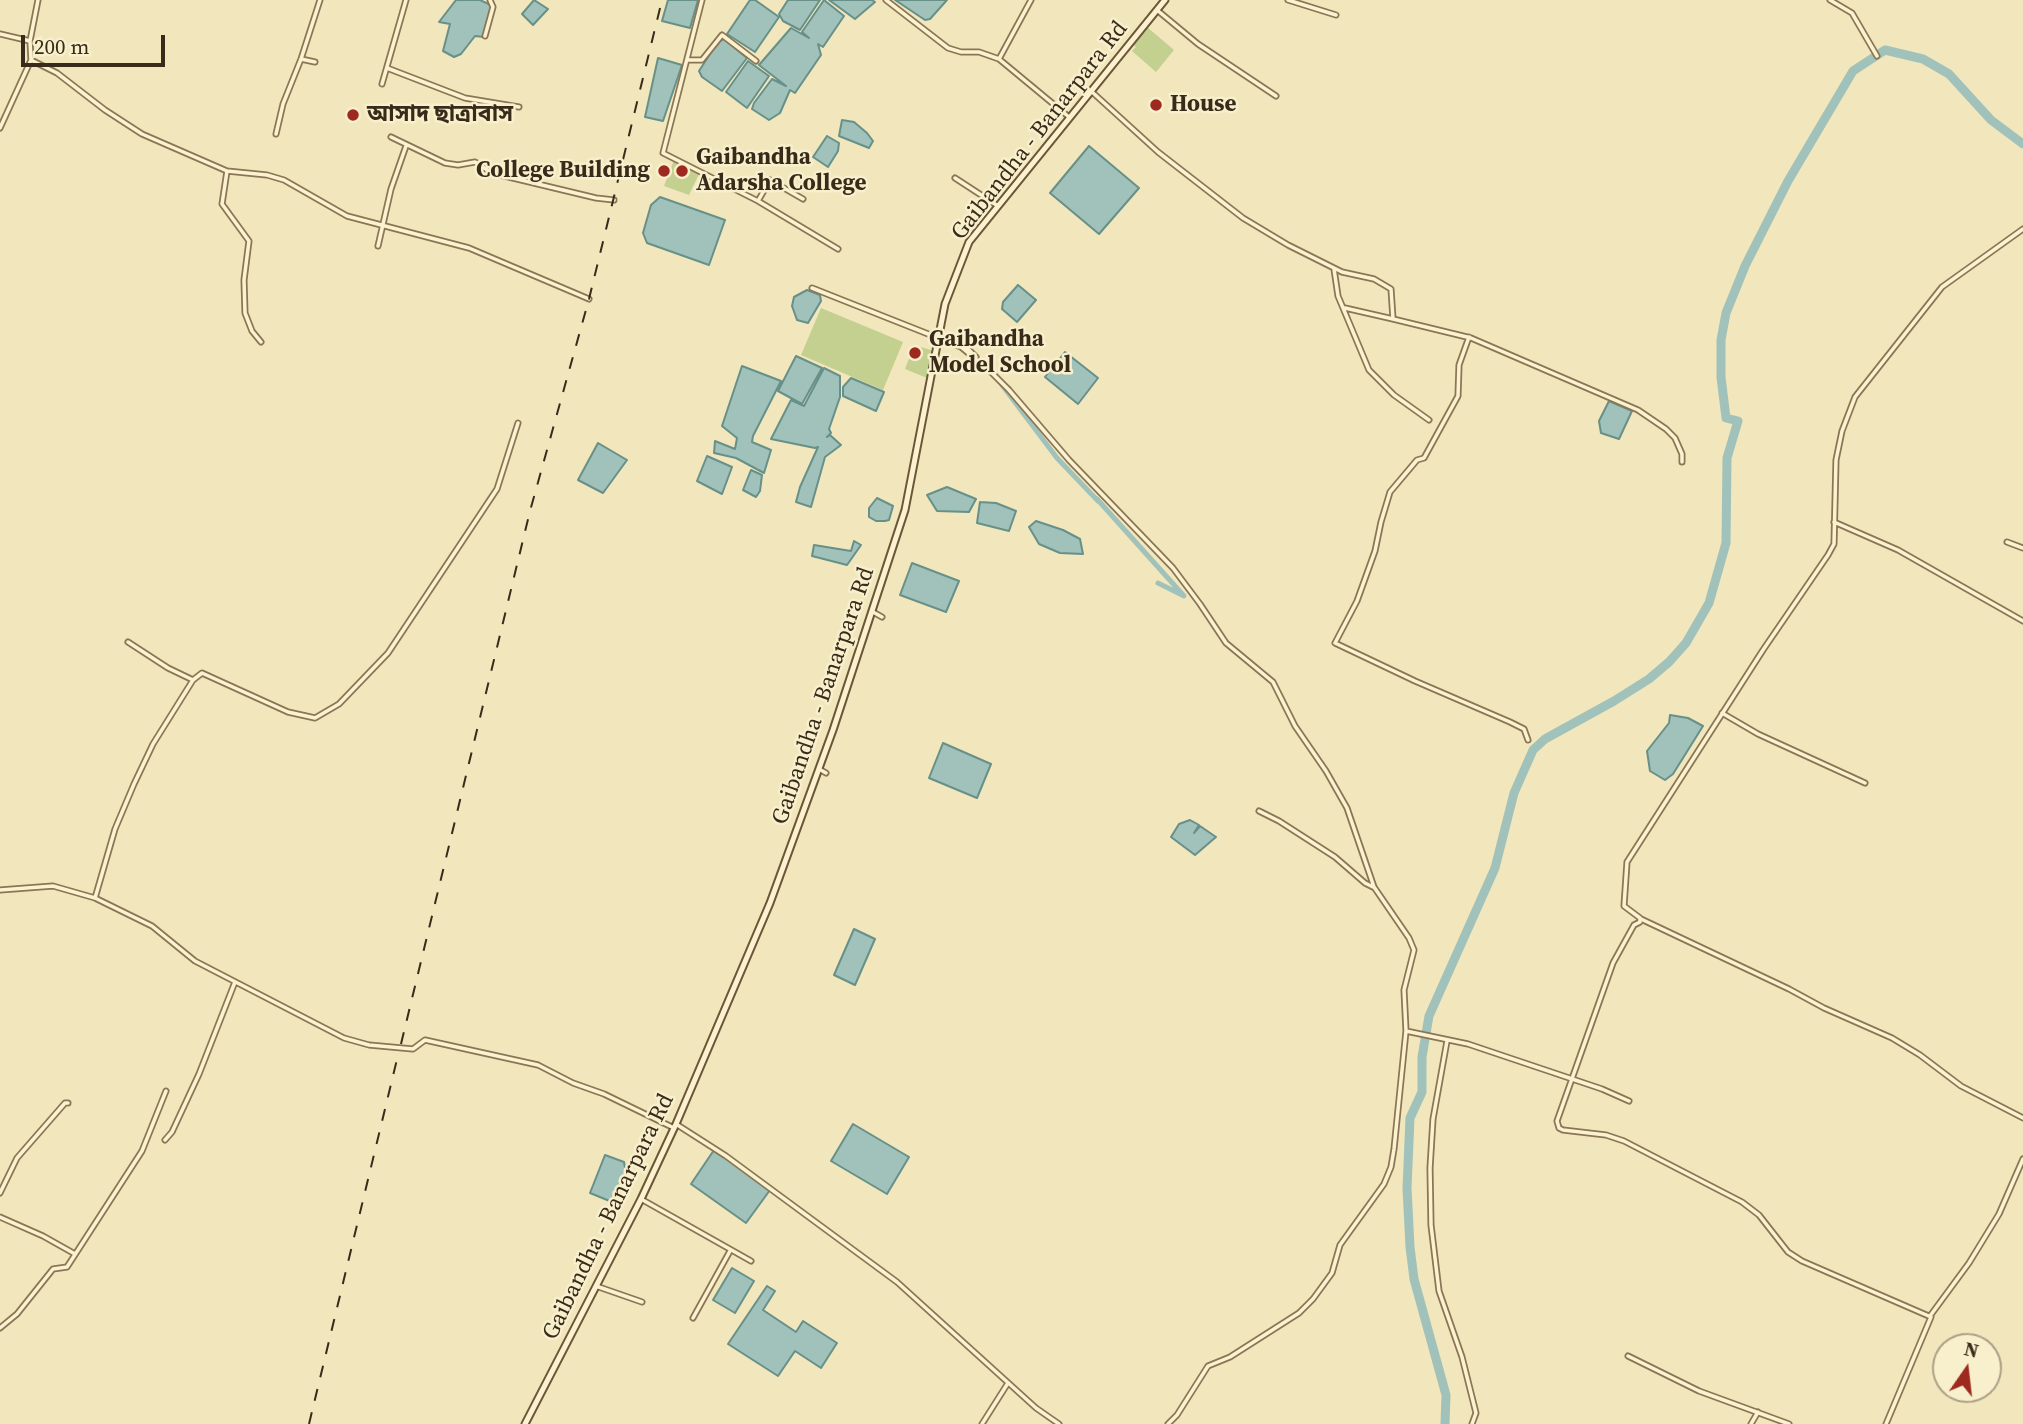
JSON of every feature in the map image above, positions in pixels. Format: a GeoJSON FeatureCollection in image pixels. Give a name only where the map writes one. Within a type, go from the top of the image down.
{"type":"FeatureCollection","features":[{"type":"Feature","properties":{"kind":"main road","name":"Gaibandha - Banarpara Rd"},"geometry":{"type":"LineString","coordinates":[[525,1424],[641,1199],[770,903],[873,612],[905,510],[945,304],[969,242],[1165,0]]}},
{"type":"Feature","properties":{"kind":"street"},"geometry":{"type":"LineString","coordinates":[[0,128],[31,60],[30,41],[38,0]]}},
{"type":"Feature","properties":{"kind":"street"},"geometry":{"type":"LineString","coordinates":[[276,134],[283,104],[320,0]]}},
{"type":"Feature","properties":{"kind":"street"},"geometry":{"type":"LineString","coordinates":[[382,84],[406,0]]}},
{"type":"Feature","properties":{"kind":"street"},"geometry":{"type":"LineString","coordinates":[[485,36],[493,7],[490,0]]}},
{"type":"Feature","properties":{"kind":"street"},"geometry":{"type":"LineString","coordinates":[[702,0],[663,153],[758,201],[838,249]]}},
{"type":"Feature","properties":{"kind":"street"},"geometry":{"type":"LineString","coordinates":[[886,0],[948,48],[961,52],[979,51],[999,59],[1070,117]]}},
{"type":"Feature","properties":{"kind":"street"},"geometry":{"type":"LineString","coordinates":[[999,59],[1031,0]]}},
{"type":"Feature","properties":{"kind":"street"},"geometry":{"type":"LineString","coordinates":[[1288,0],[1336,15]]}},
{"type":"Feature","properties":{"kind":"street"},"geometry":{"type":"LineString","coordinates":[[1830,0],[1852,13],[1877,56]]}},
{"type":"Feature","properties":{"kind":"street"},"geometry":{"type":"LineString","coordinates":[[1157,10],[1198,44],[1276,96]]}},
{"type":"Feature","properties":{"kind":"street"},"geometry":{"type":"LineString","coordinates":[[0,34],[30,41]]}},
{"type":"Feature","properties":{"kind":"street"},"geometry":{"type":"LineString","coordinates":[[687,60],[702,60],[722,35],[756,61]]}},
{"type":"Feature","properties":{"kind":"street"},"geometry":{"type":"LineString","coordinates":[[301,59],[315,62]]}},
{"type":"Feature","properties":{"kind":"street"},"geometry":{"type":"LineString","coordinates":[[31,60],[57,73],[142,134],[227,171],[267,175],[284,180],[347,216],[469,248],[589,299]]}},
{"type":"Feature","properties":{"kind":"street"},"geometry":{"type":"LineString","coordinates":[[387,68],[464,97],[519,107]]}},
{"type":"Feature","properties":{"kind":"street"},"geometry":{"type":"LineString","coordinates":[[1091,91],[1122,121],[1205,191],[1243,218],[1288,245],[1342,272],[1374,278],[1391,289],[1393,318]]}},
{"type":"Feature","properties":{"kind":"street"},"geometry":{"type":"LineString","coordinates":[[391,137],[445,163],[458,165],[475,162],[492,173],[614,200]]}},
{"type":"Feature","properties":{"kind":"street"},"geometry":{"type":"LineString","coordinates":[[378,246],[407,146]]}},
{"type":"Feature","properties":{"kind":"street"},"geometry":{"type":"LineString","coordinates":[[227,171],[222,204],[249,241],[244,280],[245,313],[252,331],[261,342]]}},
{"type":"Feature","properties":{"kind":"street"},"geometry":{"type":"LineString","coordinates":[[955,178],[998,206]]}},
{"type":"Feature","properties":{"kind":"street"},"geometry":{"type":"LineString","coordinates":[[758,201],[770,180],[803,199]]}},
{"type":"Feature","properties":{"kind":"street"},"geometry":{"type":"LineString","coordinates":[[2023,229],[1942,287],[1863,385],[1842,431],[1836,460],[1834,544],[1722,713],[1628,862],[1623,906],[1640,918],[1824,1008],[1892,1038],[1961,1086],[2023,1118]]}},
{"type":"Feature","properties":{"kind":"street"},"geometry":{"type":"LineString","coordinates":[[1334,268],[1338,296],[1369,370],[1394,395],[1429,420]]}},
{"type":"Feature","properties":{"kind":"street"},"geometry":{"type":"LineString","coordinates":[[812,288],[961,347],[996,377]]}},
{"type":"Feature","properties":{"kind":"street"},"geometry":{"type":"LineString","coordinates":[[1345,308],[1469,337],[1637,410],[1675,438],[1682,461]]}},
{"type":"Feature","properties":{"kind":"street"},"geometry":{"type":"LineString","coordinates":[[1469,337],[1459,365],[1458,396],[1424,458],[1417,460],[1390,492],[1375,551],[1357,601],[1335,643],[1524,729],[1528,740]]}},
{"type":"Feature","properties":{"kind":"street"},"geometry":{"type":"LineString","coordinates":[[938,339],[964,345],[984,364],[1069,460],[1173,568],[1226,643],[1273,682],[1295,726],[1347,808],[1374,887],[1409,938],[1414,950],[1404,990],[1407,1032],[1391,1167],[1384,1184],[1340,1245],[1332,1273],[1324,1286],[1298,1313],[1230,1357],[1208,1366],[1177,1415],[1168,1424]]}},
{"type":"Feature","properties":{"kind":"street"},"geometry":{"type":"LineString","coordinates":[[95,898],[115,829],[134,784],[153,744],[194,680],[202,673],[288,712],[315,719],[340,704],[388,653],[497,489],[518,423]]}},
{"type":"Feature","properties":{"kind":"street"},"geometry":{"type":"LineString","coordinates":[[1834,522],[1898,550],[2023,621]]}},
{"type":"Feature","properties":{"kind":"street"},"geometry":{"type":"LineString","coordinates":[[2007,542],[2023,548]]}},
{"type":"Feature","properties":{"kind":"street"},"geometry":{"type":"LineString","coordinates":[[873,612],[882,617]]}},
{"type":"Feature","properties":{"kind":"street"},"geometry":{"type":"LineString","coordinates":[[128,642],[168,668],[194,680]]}},
{"type":"Feature","properties":{"kind":"street"},"geometry":{"type":"LineString","coordinates":[[1722,713],[1758,734],[1865,783]]}},
{"type":"Feature","properties":{"kind":"street"},"geometry":{"type":"LineString","coordinates":[[819,769],[826,773]]}},
{"type":"Feature","properties":{"kind":"street"},"geometry":{"type":"LineString","coordinates":[[1259,811],[1335,857],[1365,883],[1374,887]]}},
{"type":"Feature","properties":{"kind":"street"},"geometry":{"type":"LineString","coordinates":[[0,890],[53,886],[95,898],[152,926],[195,961],[344,1038],[369,1045],[413,1049],[425,1040],[538,1065],[573,1083],[675,1126],[736,1164],[897,1282],[1036,1408],[1059,1424]]}},
{"type":"Feature","properties":{"kind":"street"},"geometry":{"type":"LineString","coordinates":[[1640,918],[1613,963],[1559,1112],[1559,1128],[1606,1135],[1624,1141],[1751,1207],[1782,1246],[1802,1261],[1931,1317]]}},
{"type":"Feature","properties":{"kind":"street"},"geometry":{"type":"LineString","coordinates":[[165,1140],[172,1132],[199,1074],[236,982]]}},
{"type":"Feature","properties":{"kind":"street"},"geometry":{"type":"LineString","coordinates":[[1407,1032],[1468,1044],[1572,1078],[1629,1101]]}},
{"type":"Feature","properties":{"kind":"street"},"geometry":{"type":"LineString","coordinates":[[1447,1041],[1433,1119],[1430,1167],[1431,1226],[1439,1291],[1462,1357],[1476,1413],[1472,1424]]}},
{"type":"Feature","properties":{"kind":"street"},"geometry":{"type":"LineString","coordinates":[[0,1328],[17,1314],[53,1269],[67,1267],[142,1152],[166,1091]]}},
{"type":"Feature","properties":{"kind":"street"},"geometry":{"type":"LineString","coordinates":[[0,1193],[17,1158],[65,1103],[68,1104]]}},
{"type":"Feature","properties":{"kind":"street"},"geometry":{"type":"LineString","coordinates":[[1886,1424],[1931,1317],[1999,1214],[2023,1159]]}},
{"type":"Feature","properties":{"kind":"street"},"geometry":{"type":"LineString","coordinates":[[641,1199],[751,1261]]}},
{"type":"Feature","properties":{"kind":"street"},"geometry":{"type":"LineString","coordinates":[[0,1217],[75,1254]]}},
{"type":"Feature","properties":{"kind":"street"},"geometry":{"type":"LineString","coordinates":[[693,1318],[730,1251]]}},
{"type":"Feature","properties":{"kind":"street"},"geometry":{"type":"LineString","coordinates":[[596,1286],[642,1302]]}},
{"type":"Feature","properties":{"kind":"street"},"geometry":{"type":"LineString","coordinates":[[1628,1356],[1699,1391],[1789,1424]]}},
{"type":"Feature","properties":{"kind":"street"},"geometry":{"type":"LineString","coordinates":[[982,1424],[1008,1383]]}},
{"type":"Feature","properties":{"kind":"street"},"geometry":{"type":"LineString","coordinates":[[1751,1424],[1758,1412]]}},
{"type":"Feature","properties":{"kind":"green space"},"geometry":{"type":"Polygon","coordinates":[[[1147,27],[1174,50],[1156,72],[1132,51],[1136,47],[1132,44],[1147,27]]]}},
{"type":"Feature","properties":{"kind":"green space"},"geometry":{"type":"Polygon","coordinates":[[[674,160],[700,172],[689,195],[664,186],[674,160]]]}},
{"type":"Feature","properties":{"kind":"green space"},"geometry":{"type":"Polygon","coordinates":[[[821,308],[903,342],[883,390],[801,355],[821,308]]]}},
{"type":"Feature","properties":{"kind":"green space"},"geometry":{"type":"Polygon","coordinates":[[[914,345],[934,351],[927,378],[905,369],[914,345]]]}},
{"type":"Feature","properties":{"kind":"water"},"geometry":{"type":"Polygon","coordinates":[[[456,0],[480,0],[493,6],[484,37],[475,36],[461,54],[454,57],[443,51],[450,24],[439,22],[456,0]]]}},
{"type":"Feature","properties":{"kind":"water"},"geometry":{"type":"Polygon","coordinates":[[[534,0],[548,9],[533,25],[522,14],[534,0]]]}},
{"type":"Feature","properties":{"kind":"water"},"geometry":{"type":"Polygon","coordinates":[[[668,0],[698,0],[690,28],[662,21],[668,0]]]}},
{"type":"Feature","properties":{"kind":"water"},"geometry":{"type":"Polygon","coordinates":[[[750,0],[755,0],[779,17],[755,52],[727,34],[750,0]]]}},
{"type":"Feature","properties":{"kind":"water"},"geometry":{"type":"Polygon","coordinates":[[[788,0],[820,0],[800,30],[783,21],[779,14],[788,0]]]}},
{"type":"Feature","properties":{"kind":"water"},"geometry":{"type":"Polygon","coordinates":[[[824,0],[844,16],[823,47],[818,44],[821,55],[795,93],[790,90],[780,113],[769,120],[752,109],[754,103],[772,79],[786,86],[759,65],[791,28],[809,38],[802,32],[824,0]]]}},
{"type":"Feature","properties":{"kind":"water"},"geometry":{"type":"Polygon","coordinates":[[[829,0],[872,0],[875,2],[855,19],[829,0]]]}},
{"type":"Feature","properties":{"kind":"water"},"geometry":{"type":"Polygon","coordinates":[[[895,0],[947,0],[930,19],[925,20],[895,0]]]}},
{"type":"Feature","properties":{"kind":"water"},"geometry":{"type":"Polygon","coordinates":[[[724,39],[747,58],[722,91],[702,77],[699,71],[717,43],[724,39]]]}},
{"type":"Feature","properties":{"kind":"water"},"geometry":{"type":"Polygon","coordinates":[[[658,58],[682,65],[663,121],[645,117],[658,58]]]}},
{"type":"Feature","properties":{"kind":"water"},"geometry":{"type":"Polygon","coordinates":[[[748,61],[769,76],[747,108],[726,92],[748,61]]]}},
{"type":"Feature","properties":{"kind":"water"},"geometry":{"type":"Polygon","coordinates":[[[842,120],[854,122],[867,133],[873,141],[869,148],[839,136],[842,120]]]}},
{"type":"Feature","properties":{"kind":"water"},"geometry":{"type":"Polygon","coordinates":[[[827,136],[839,143],[838,151],[828,167],[813,157],[827,136]]]}},
{"type":"Feature","properties":{"kind":"water"},"geometry":{"type":"Polygon","coordinates":[[[1089,146],[1139,188],[1099,234],[1050,193],[1089,146]]]}},
{"type":"Feature","properties":{"kind":"water"},"geometry":{"type":"Polygon","coordinates":[[[660,197],[725,220],[709,265],[647,243],[643,233],[651,205],[660,197]]]}},
{"type":"Feature","properties":{"kind":"water"},"geometry":{"type":"Polygon","coordinates":[[[1018,285],[1036,300],[1017,322],[1002,309],[1003,302],[1018,285]]]}},
{"type":"Feature","properties":{"kind":"water"},"geometry":{"type":"Polygon","coordinates":[[[807,290],[820,295],[821,301],[808,323],[797,320],[792,306],[794,297],[807,290]]]}},
{"type":"Feature","properties":{"kind":"water"},"geometry":{"type":"Polygon","coordinates":[[[1065,352],[1098,378],[1078,404],[1045,377],[1065,352]]]}},
{"type":"Feature","properties":{"kind":"water"},"geometry":{"type":"Polygon","coordinates":[[[796,356],[822,368],[802,404],[778,391],[796,356]]]}},
{"type":"Feature","properties":{"kind":"water"},"geometry":{"type":"Polygon","coordinates":[[[742,366],[781,381],[753,436],[752,442],[771,450],[764,473],[736,458],[714,453],[715,441],[735,449],[737,438],[722,426],[742,366]]]}},
{"type":"Feature","properties":{"kind":"water"},"geometry":{"type":"Polygon","coordinates":[[[824,368],[840,376],[840,397],[829,429],[831,433],[827,437],[830,435],[841,445],[825,457],[811,507],[796,502],[818,447],[771,439],[791,400],[804,406],[824,368]]]}},
{"type":"Feature","properties":{"kind":"water"},"geometry":{"type":"Polygon","coordinates":[[[851,378],[884,392],[876,411],[843,396],[843,387],[851,378]]]}},
{"type":"Feature","properties":{"kind":"water"},"geometry":{"type":"Polygon","coordinates":[[[1609,401],[1632,411],[1619,439],[1601,433],[1599,421],[1609,401]]]}},
{"type":"Feature","properties":{"kind":"water"},"geometry":{"type":"Polygon","coordinates":[[[598,443],[627,460],[603,493],[578,480],[598,443]]]}},
{"type":"Feature","properties":{"kind":"water"},"geometry":{"type":"Polygon","coordinates":[[[707,456],[732,467],[722,494],[697,481],[707,456]]]}},
{"type":"Feature","properties":{"kind":"water"},"geometry":{"type":"Polygon","coordinates":[[[751,470],[762,475],[760,491],[756,497],[743,490],[751,470]]]}},
{"type":"Feature","properties":{"kind":"water"},"geometry":{"type":"Polygon","coordinates":[[[947,487],[976,499],[969,512],[937,511],[927,495],[947,487]]]}},
{"type":"Feature","properties":{"kind":"water"},"geometry":{"type":"Polygon","coordinates":[[[877,498],[893,506],[889,520],[876,521],[869,517],[869,508],[877,498]]]}},
{"type":"Feature","properties":{"kind":"water"},"geometry":{"type":"Polygon","coordinates":[[[980,502],[996,503],[1016,511],[1009,531],[977,523],[980,502]]]}},
{"type":"Feature","properties":{"kind":"water"},"geometry":{"type":"Polygon","coordinates":[[[1036,521],[1080,539],[1083,554],[1060,553],[1039,544],[1029,527],[1036,521]]]}},
{"type":"Feature","properties":{"kind":"water"},"geometry":{"type":"Polygon","coordinates":[[[854,541],[861,545],[847,565],[812,556],[814,545],[851,551],[854,541]]]}},
{"type":"Feature","properties":{"kind":"water"},"geometry":{"type":"Polygon","coordinates":[[[912,563],[959,581],[946,612],[900,595],[912,563]]]}},
{"type":"Feature","properties":{"kind":"water"},"geometry":{"type":"Polygon","coordinates":[[[1670,715],[1688,718],[1703,726],[1673,774],[1665,780],[1650,771],[1647,751],[1669,723],[1670,715]]]}},
{"type":"Feature","properties":{"kind":"water"},"geometry":{"type":"Polygon","coordinates":[[[943,743],[991,764],[977,798],[929,778],[943,743]]]}},
{"type":"Feature","properties":{"kind":"water"},"geometry":{"type":"Polygon","coordinates":[[[1190,820],[1199,825],[1194,833],[1200,826],[1216,837],[1195,855],[1171,837],[1179,824],[1190,820]]]}},
{"type":"Feature","properties":{"kind":"water"},"geometry":{"type":"Polygon","coordinates":[[[854,929],[875,939],[855,985],[834,975],[854,929]]]}},
{"type":"Feature","properties":{"kind":"water"},"geometry":{"type":"Polygon","coordinates":[[[853,1124],[909,1157],[887,1194],[831,1161],[853,1124]]]}},
{"type":"Feature","properties":{"kind":"water"},"geometry":{"type":"Polygon","coordinates":[[[714,1150],[770,1190],[746,1223],[691,1184],[714,1150]]]}},
{"type":"Feature","properties":{"kind":"water"},"geometry":{"type":"Polygon","coordinates":[[[605,1155],[624,1162],[627,1179],[617,1204],[590,1193],[605,1155]]]}},
{"type":"Feature","properties":{"kind":"water"},"geometry":{"type":"Polygon","coordinates":[[[732,1268],[754,1281],[735,1313],[713,1300],[732,1268]]]}},
{"type":"Feature","properties":{"kind":"water"},"geometry":{"type":"Polygon","coordinates":[[[767,1286],[775,1291],[763,1310],[796,1332],[803,1321],[837,1343],[821,1368],[795,1351],[778,1376],[728,1344],[767,1286]]]}},
{"type":"Feature","properties":{"kind":"waterway"},"geometry":{"type":"LineString","coordinates":[[1445,1424],[1446,1395],[1414,1279],[1407,1188],[1410,1118],[1422,1092],[1422,1057],[1429,1016],[1495,868],[1514,793],[1533,750],[1545,739],[1649,679],[1686,643],[1709,603],[1726,543],[1727,458],[1738,421],[1726,418],[1721,377],[1721,340],[1726,313],[1745,266],[1788,181],[1853,71],[1885,50],[1923,59],[1949,74],[1991,120],[2023,144]]}},
{"type":"Feature","properties":{"kind":"waterway"},"geometry":{"type":"LineString","coordinates":[[1002,385],[1057,458],[1098,501]]}},
{"type":"Feature","properties":{"kind":"waterway"},"geometry":{"type":"LineString","coordinates":[[1097,499],[1184,596],[1158,583]]}},
{"type":"Feature","properties":{"kind":"railway"},"geometry":{"type":"LineString","coordinates":[[401,1044],[530,511],[589,299],[662,0]]}},
{"type":"Feature","properties":{"kind":"railway"},"geometry":{"type":"LineString","coordinates":[[309,1424],[399,1051]]}},
{"type":"Feature","properties":{"kind":"place","name":"House"},"geometry":{"type":"Point","coordinates":[1156,105]}},
{"type":"Feature","properties":{"kind":"place","name":"আসাদ ছাত্রাবাস"},"geometry":{"type":"Point","coordinates":[353,115]}},
{"type":"Feature","properties":{"kind":"place","name":"College Building"},"geometry":{"type":"Point","coordinates":[664,171]}},
{"type":"Feature","properties":{"kind":"place","name":"Gaibandha Adarsha College"},"geometry":{"type":"Point","coordinates":[682,171]}},
{"type":"Feature","properties":{"kind":"place","name":"Gaibandha Model School"},"geometry":{"type":"Point","coordinates":[915,353]}}]}
